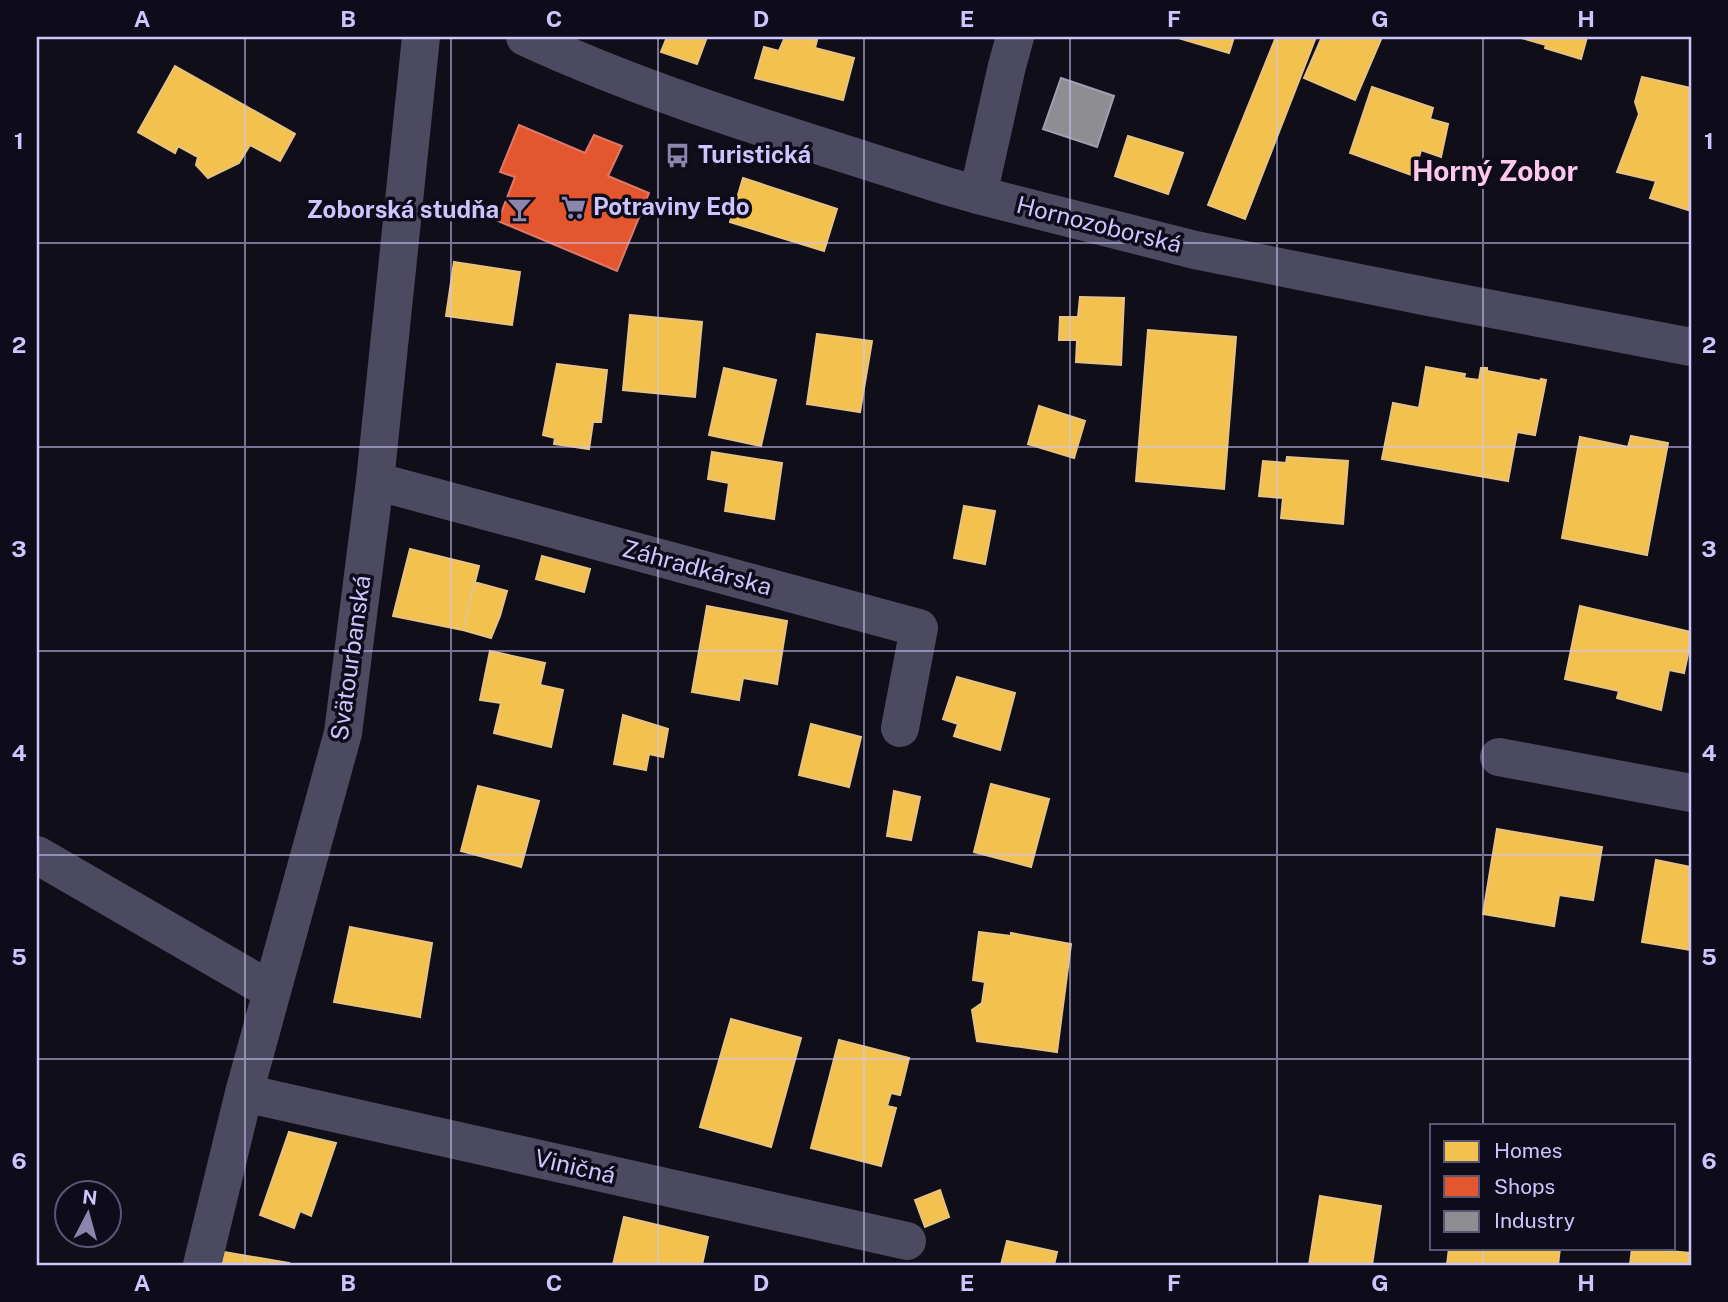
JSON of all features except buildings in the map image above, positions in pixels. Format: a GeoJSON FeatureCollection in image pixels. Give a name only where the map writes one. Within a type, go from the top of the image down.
{"type":"FeatureCollection","features":[{"type":"Feature","properties":{"kind":"street","name":"Svätourbanská"},"geometry":{"type":"LineString","coordinates":[[202,1265],[244,1093],[343,733],[375,481],[421,37]]}},
{"type":"Feature","properties":{"kind":"street","name":"Hornozoborská"},"geometry":{"type":"LineString","coordinates":[[525,37],[568,57],[691,103],[978,195],[1195,250],[1691,347]]}},
{"type":"Feature","properties":{"kind":"street"},"geometry":{"type":"LineString","coordinates":[[978,195],[1016,37]]}},
{"type":"Feature","properties":{"kind":"street","name":"Záhradkárska"},"geometry":{"type":"LineString","coordinates":[[375,481],[919,628],[900,728]]}},
{"type":"Feature","properties":{"kind":"street"},"geometry":{"type":"LineString","coordinates":[[1499,757],[1691,793]]}},
{"type":"Feature","properties":{"kind":"street"},"geometry":{"type":"LineString","coordinates":[[37,855],[272,991]]}},
{"type":"Feature","properties":{"kind":"street","name":"Viničná"},"geometry":{"type":"LineString","coordinates":[[244,1093],[907,1241]]}},
{"type":"Feature","properties":{"kind":"place","name":"Turistická"},"geometry":{"type":"Point","coordinates":[678,155]}},
{"type":"Feature","properties":{"kind":"place","name":"Potraviny Edo"},"geometry":{"type":"Point","coordinates":[573,207]}},
{"type":"Feature","properties":{"kind":"place","name":"Zoborská studňa"},"geometry":{"type":"Point","coordinates":[519,210]}},
{"type":"Feature","properties":{"kind":"district","name":"Horný Zobor"},"geometry":{"type":"Point","coordinates":[1495,171]}}]}
